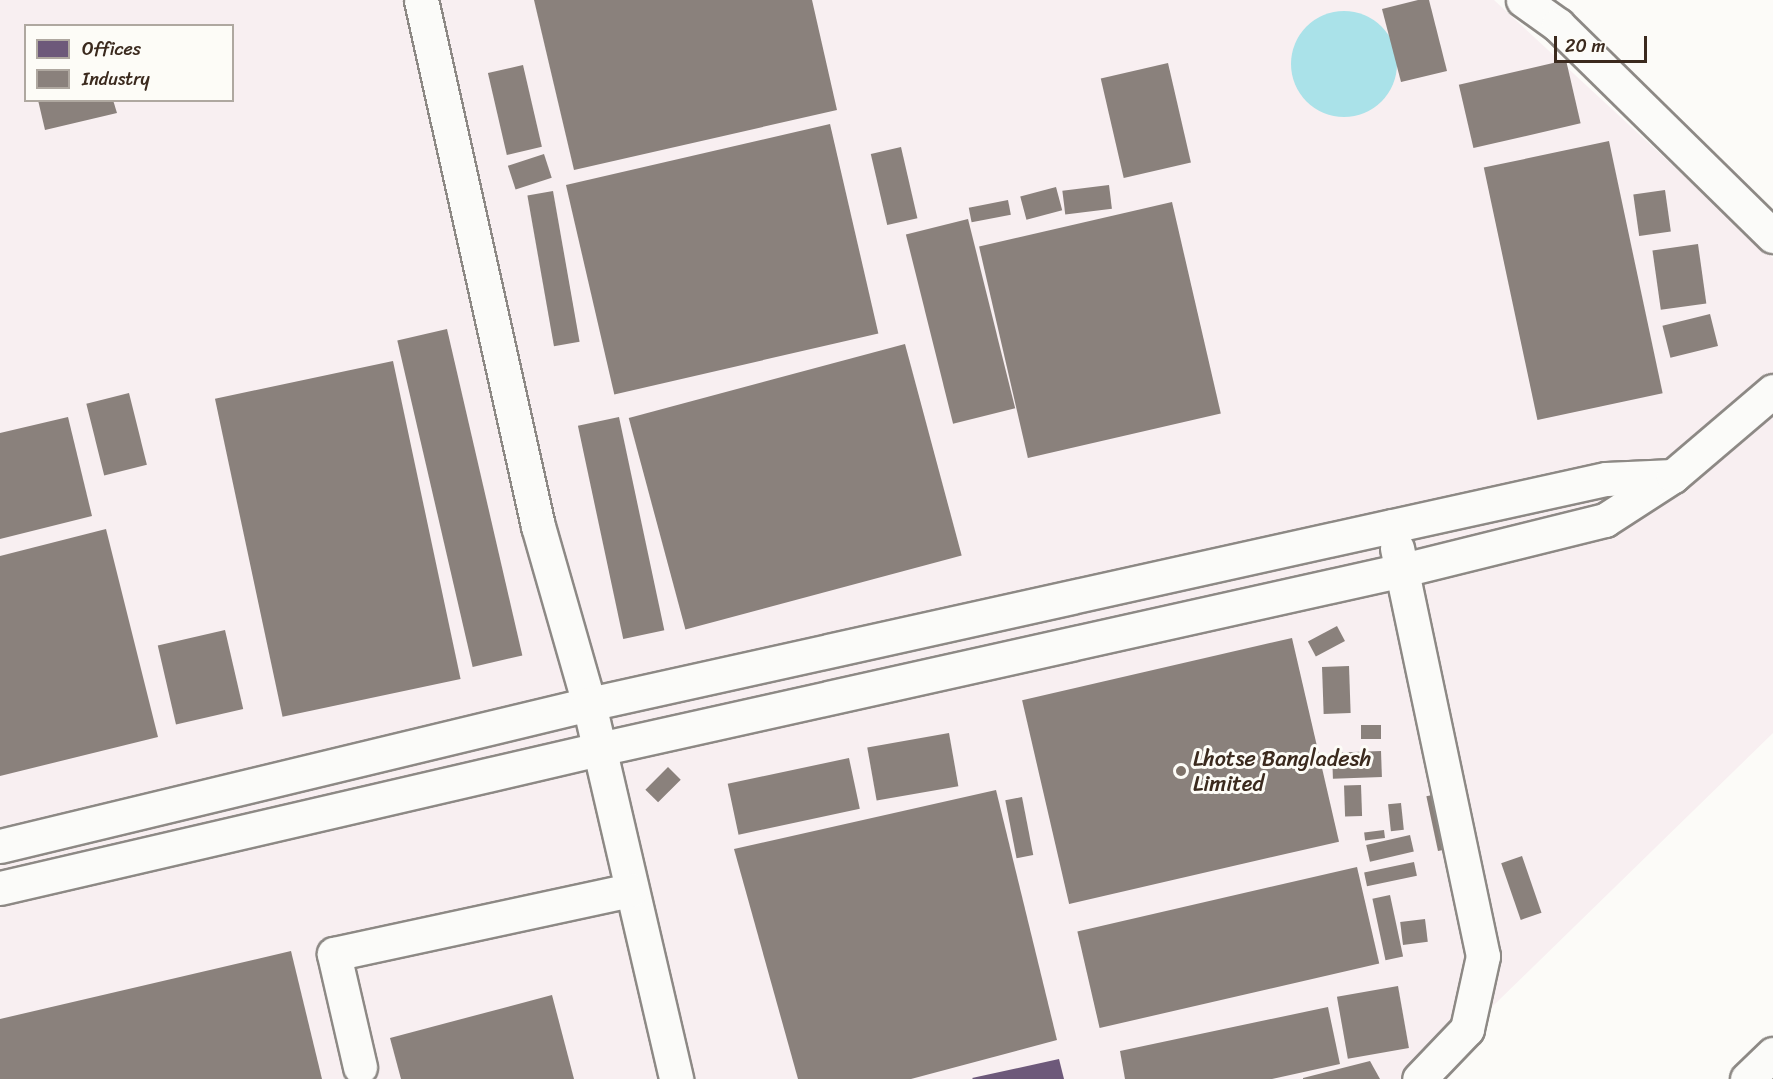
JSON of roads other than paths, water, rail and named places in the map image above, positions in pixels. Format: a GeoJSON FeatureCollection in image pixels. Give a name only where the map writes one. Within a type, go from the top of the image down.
{"type":"FeatureCollection","features":[{"type":"Feature","properties":{"kind":"street"},"geometry":{"type":"LineString","coordinates":[[421,0],[538,526],[589,704],[676,1079]]}},
{"type":"Feature","properties":{"kind":"street"},"geometry":{"type":"LineString","coordinates":[[1522,0],[1558,25],[1773,236]]}},
{"type":"Feature","properties":{"kind":"street"},"geometry":{"type":"LineString","coordinates":[[0,888],[599,749],[1403,570],[1605,520],[1673,476],[1773,391]]}},
{"type":"Feature","properties":{"kind":"street"},"geometry":{"type":"LineString","coordinates":[[0,846],[589,704],[1392,526],[1606,479],[1673,476]]}},
{"type":"Feature","properties":{"kind":"street"},"geometry":{"type":"LineString","coordinates":[[1392,526],[1483,956],[1467,1029],[1419,1079]]}},
{"type":"Feature","properties":{"kind":"street"},"geometry":{"type":"LineString","coordinates":[[360,1067],[334,954],[631,890]]}},
{"type":"Feature","properties":{"kind":"street"},"geometry":{"type":"LineString","coordinates":[[1747,1079],[1773,1054]]}},
{"type":"Feature","properties":{"kind":"water"},"geometry":{"type":"Polygon","coordinates":[[[1344,11],[1364,15],[1381,27],[1393,44],[1397,64],[1393,84],[1381,101],[1364,113],[1344,117],[1324,113],[1307,101],[1295,84],[1291,64],[1295,44],[1307,27],[1324,15],[1344,11]]]}},
{"type":"Feature","properties":{"kind":"place","name":"Lhotse Bangladesh Limited"},"geometry":{"type":"Point","coordinates":[1181,771]}}]}
